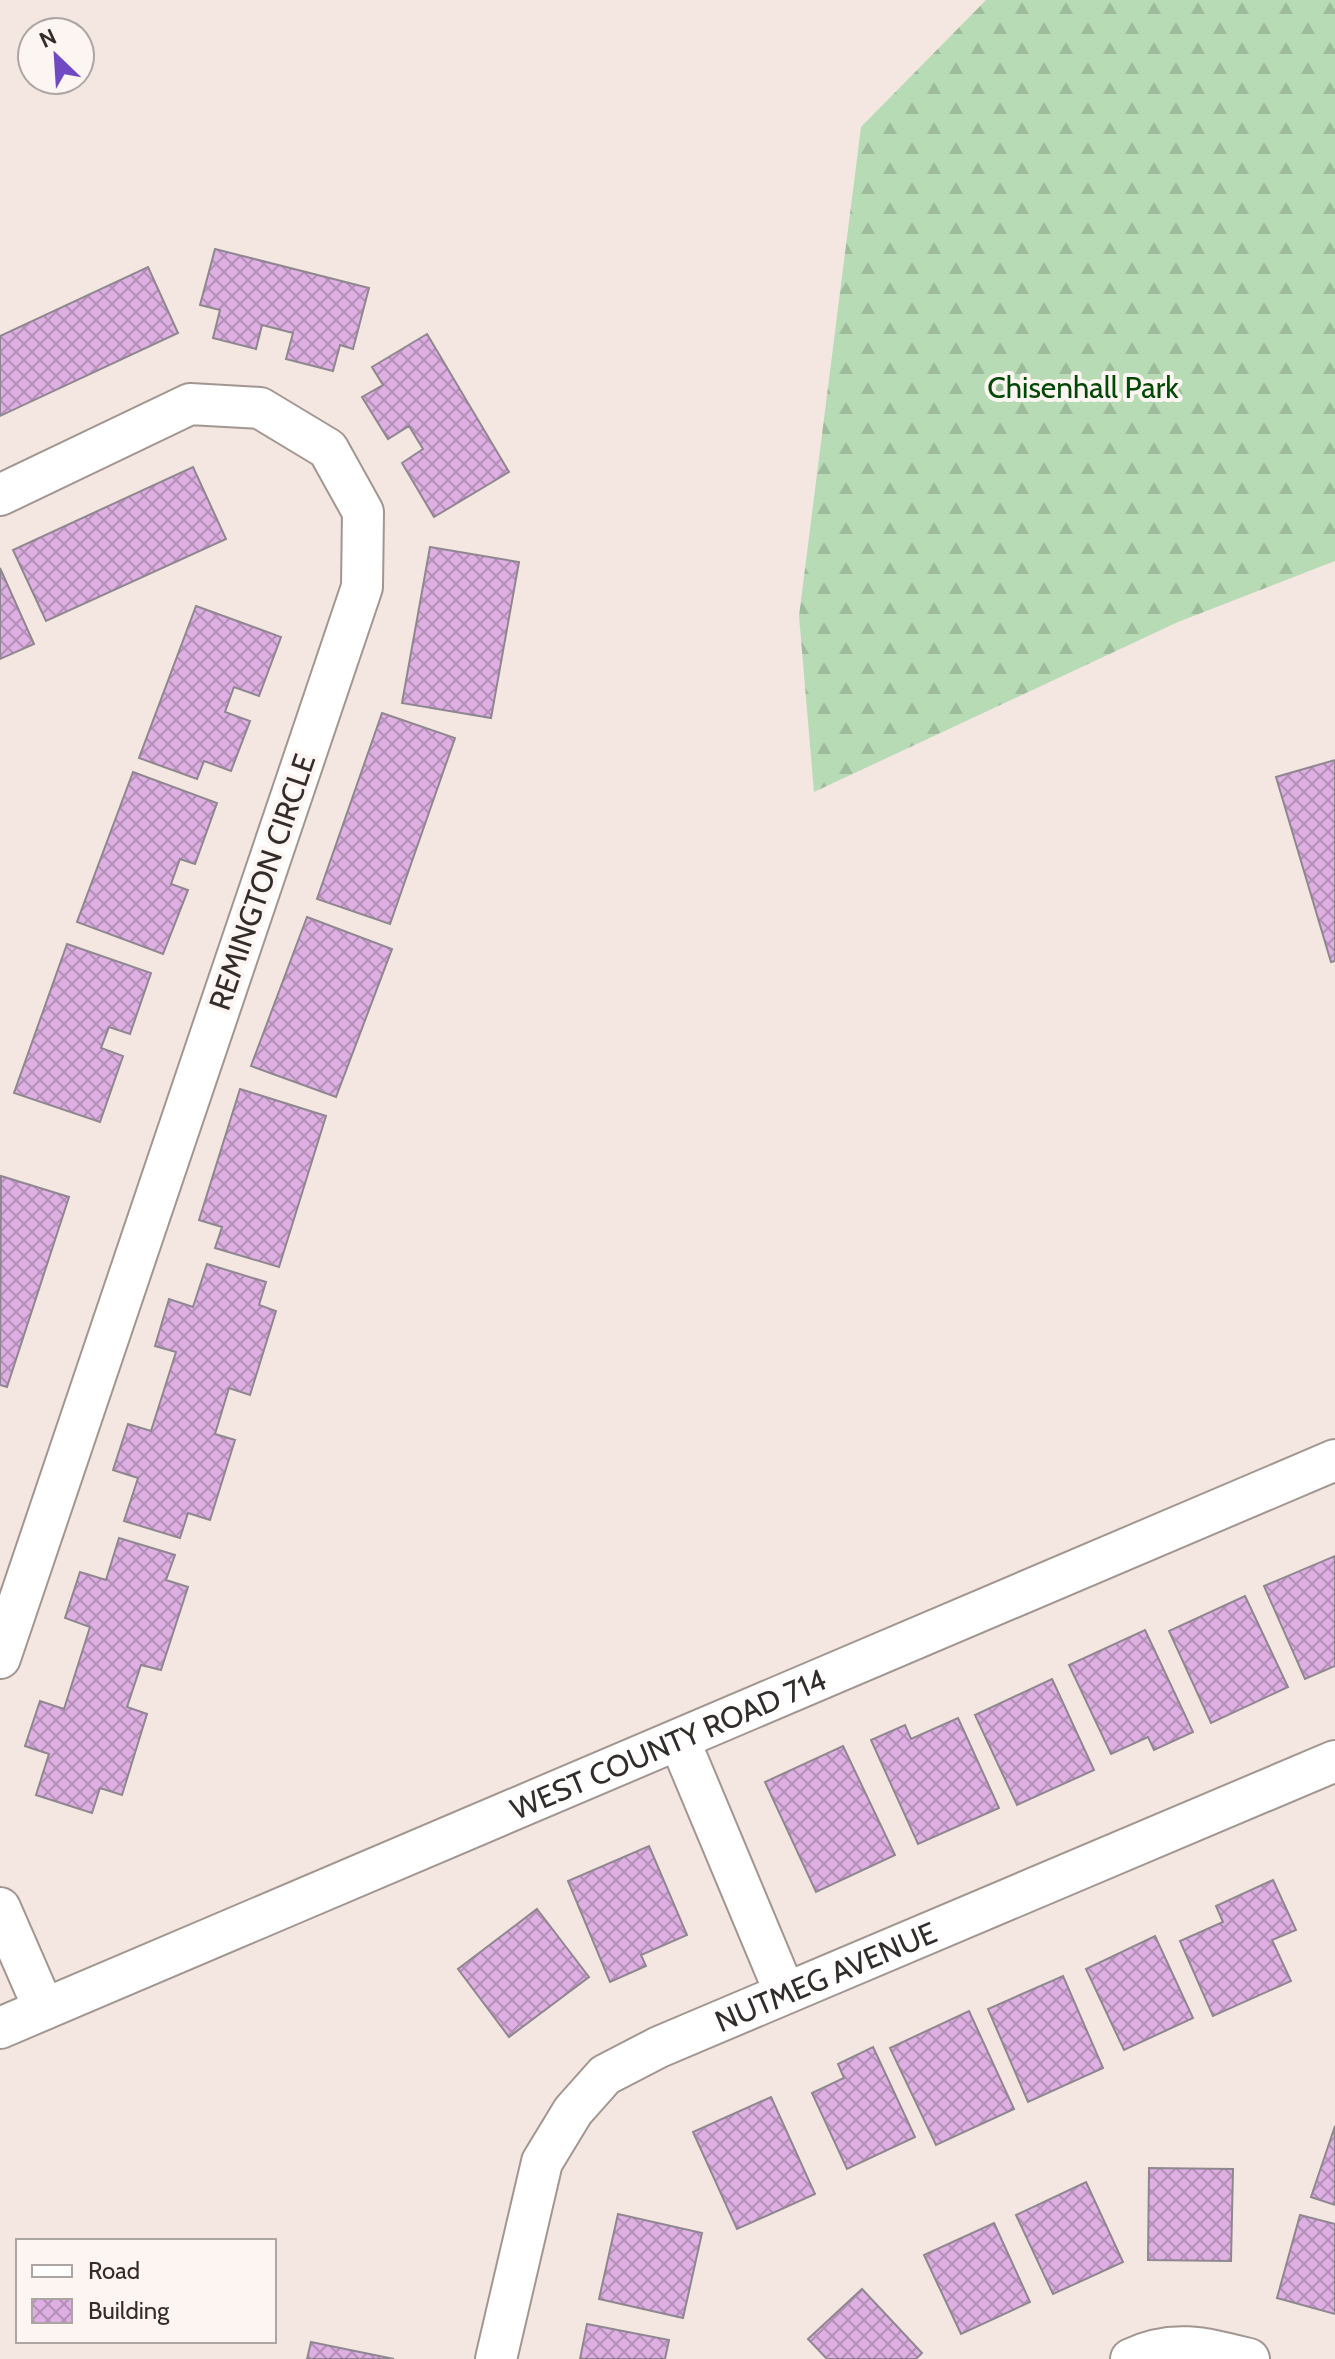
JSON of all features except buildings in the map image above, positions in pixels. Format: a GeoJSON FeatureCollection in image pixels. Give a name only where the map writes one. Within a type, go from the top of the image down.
{"type":"FeatureCollection","features":[{"type":"Feature","properties":{"kind":"street","name":"REMINGTON CIRCLE"},"geometry":{"type":"LineString","coordinates":[[0,495],[190,404],[260,408],[328,449],[363,512],[362,587],[0,1658]]}},
{"type":"Feature","properties":{"kind":"street","name":"WEST COUNTY ROAD 714"},"geometry":{"type":"LineString","coordinates":[[0,2028],[680,1742],[1335,1460]]}},
{"type":"Feature","properties":{"kind":"street"},"geometry":{"type":"LineString","coordinates":[[680,1742],[785,1993]]}},
{"type":"Feature","properties":{"kind":"street","name":"NUTMEG AVENUE"},"geometry":{"type":"LineString","coordinates":[[496,2359],[542,2162],[573,2111],[605,2075],[659,2047],[1335,1761]]}},
{"type":"Feature","properties":{"kind":"street"},"geometry":{"type":"LineString","coordinates":[[0,1908],[44,2009]]}},
{"type":"Feature","properties":{"kind":"street"},"geometry":{"type":"LineString","coordinates":[[1131,2359],[1157,2347],[1207,2348],[1249,2359]]}},
{"type":"Feature","properties":{"kind":"green space","name":"Chisenhall Park"},"geometry":{"type":"Polygon","coordinates":[[[986,0],[1335,0],[1335,561],[1178,622],[814,792],[799,616],[861,127],[986,0]]]}}]}
